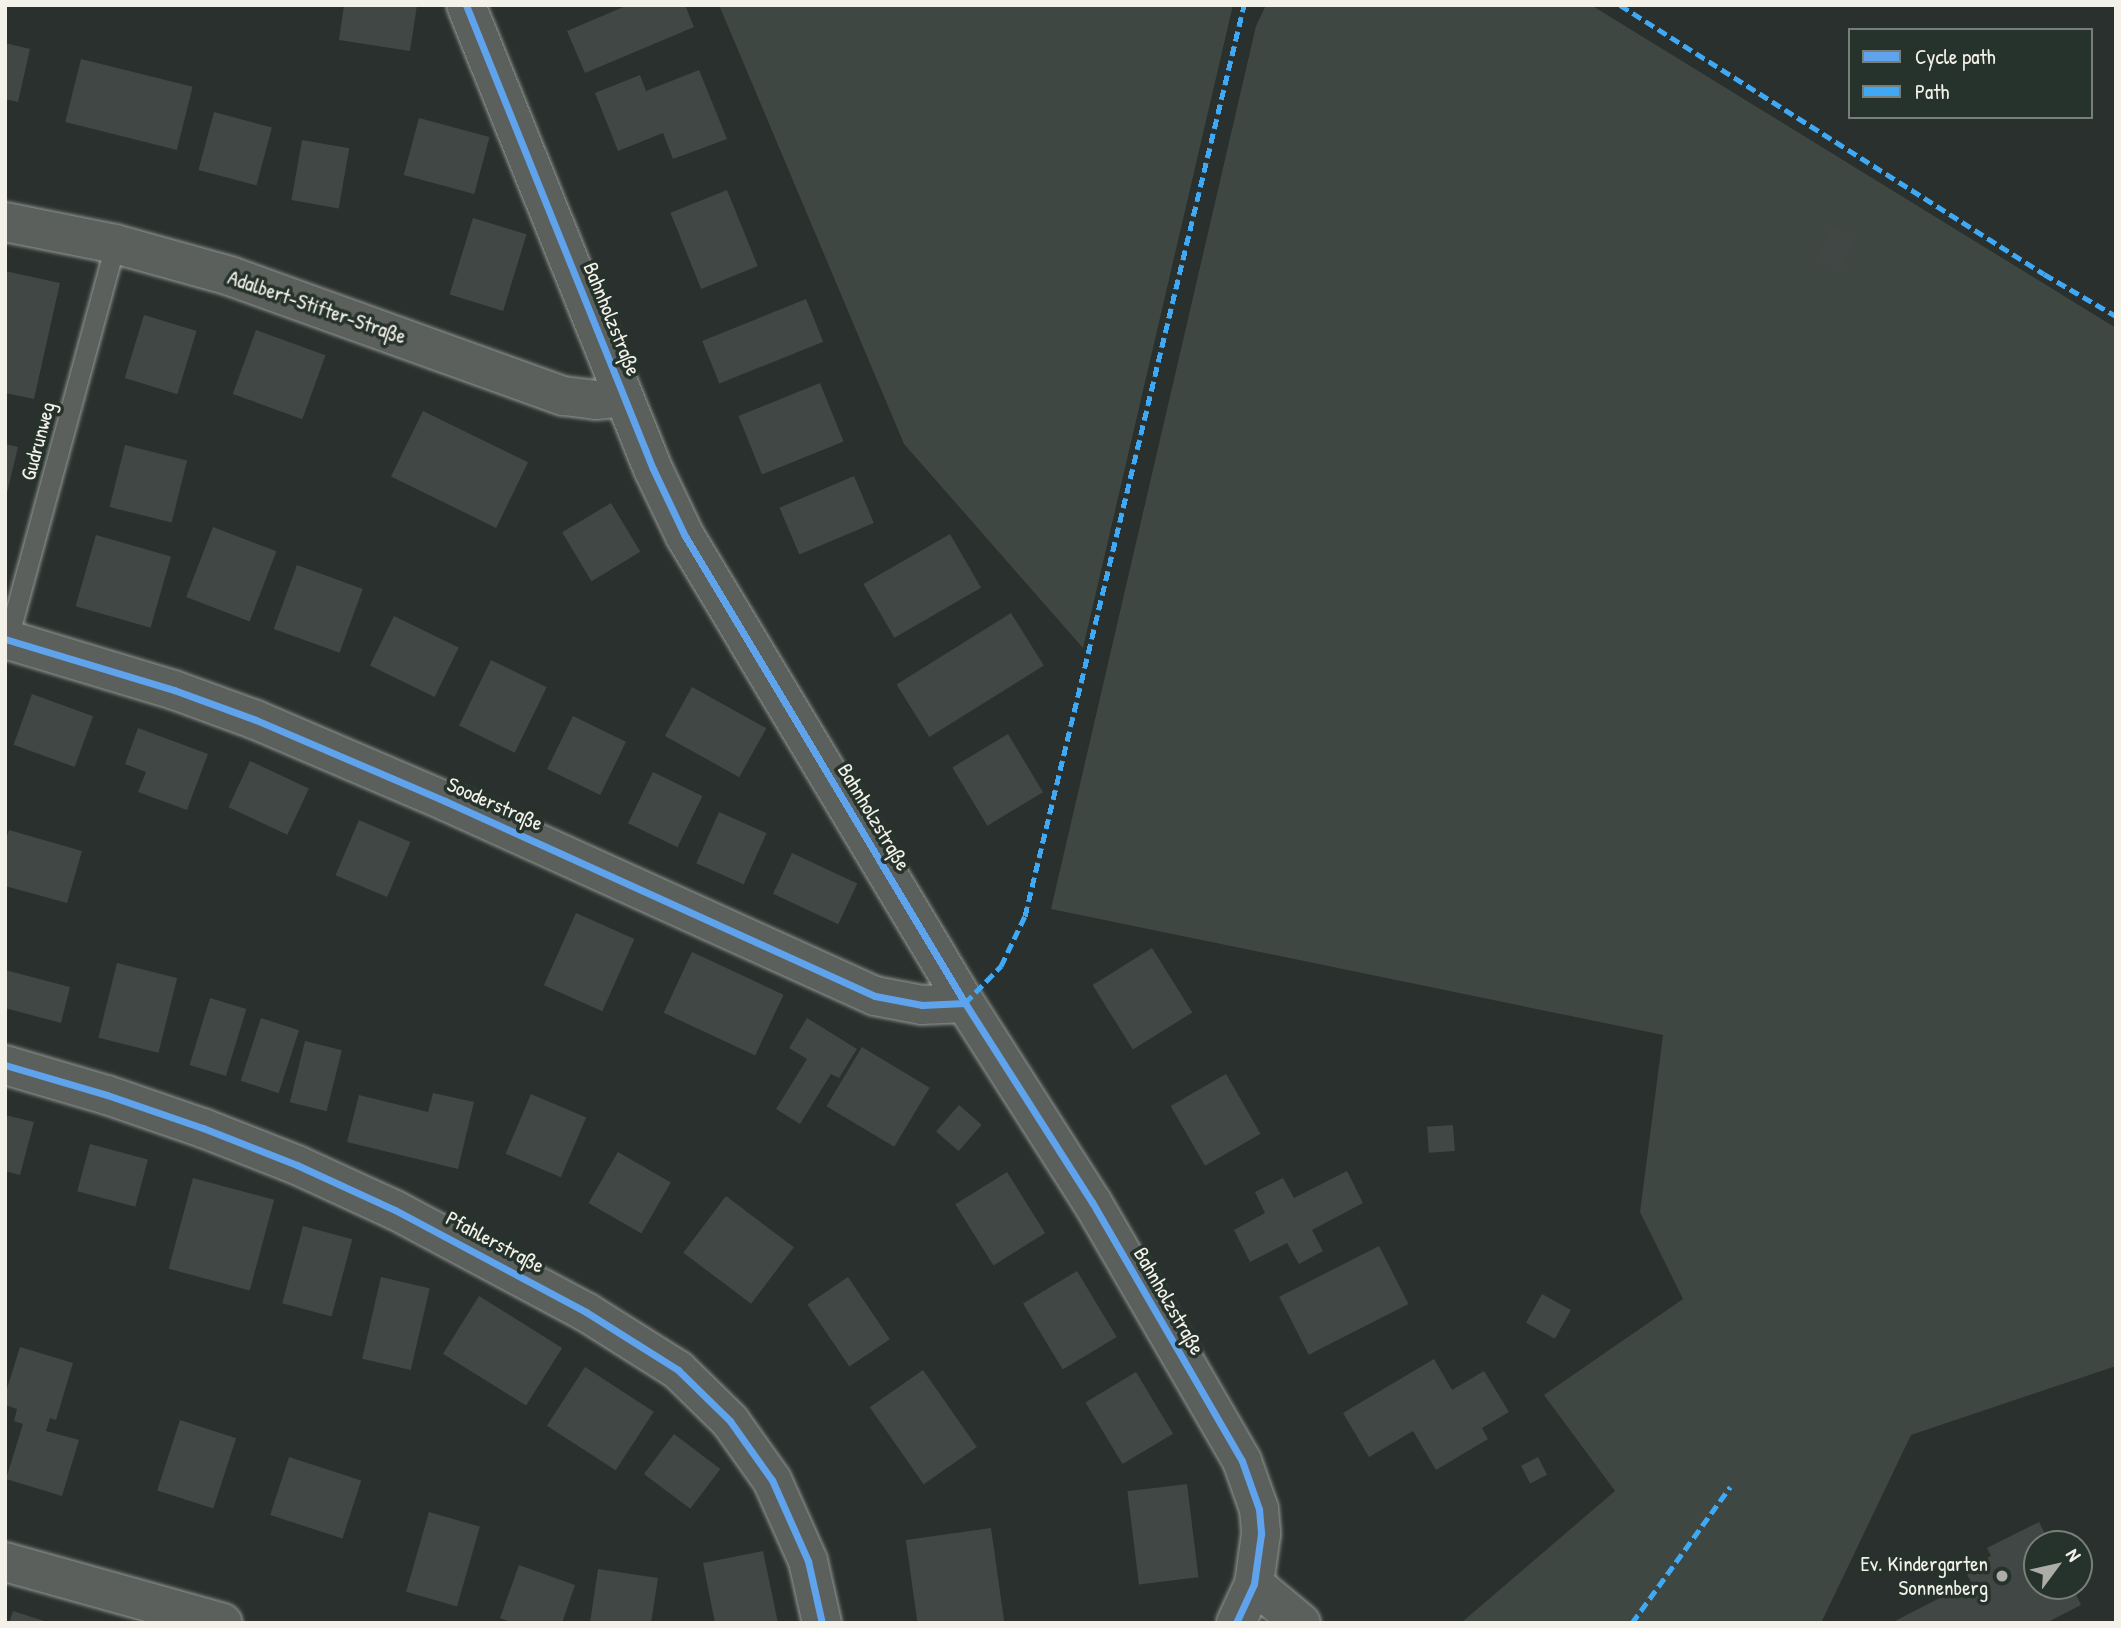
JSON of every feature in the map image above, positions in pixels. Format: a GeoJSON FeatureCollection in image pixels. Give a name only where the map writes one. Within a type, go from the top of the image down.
{"type":"FeatureCollection","features":[{"type":"Feature","properties":{"kind":"street","name":"Bahnholzstraße"},"geometry":{"type":"LineString","coordinates":[[466,5],[624,397],[685,536],[965,1003],[1092,1202],[1242,1461],[1259,1509],[1260,1559],[1254,1584],[1236,1623]]}},
{"type":"Feature","properties":{"kind":"street","name":"Adalbert-Stifter-Straße"},"geometry":{"type":"LineString","coordinates":[[5,222],[115,244],[230,276],[564,396],[596,400],[624,397]]}},
{"type":"Feature","properties":{"kind":"street","name":"Sooderstraße"},"geometry":{"type":"LineString","coordinates":[[6,643],[174,690],[256,720],[445,801],[875,996],[922,1005],[965,1003]]}},
{"type":"Feature","properties":{"kind":"street","name":"Pfahlerstraße"},"geometry":{"type":"LineString","coordinates":[[5,1065],[107,1095],[203,1128],[371,1199],[504,1266],[586,1312],[678,1370],[730,1421],[772,1480],[808,1561],[822,1623]]}},
{"type":"Feature","properties":{"kind":"street"},"geometry":{"type":"LineString","coordinates":[[5,1562],[223,1623]]}},
{"type":"Feature","properties":{"kind":"street"},"geometry":{"type":"LineString","coordinates":[[1254,1584],[1301,1623]]}},
{"type":"Feature","properties":{"kind":"lane","name":"Gudrunweg"},"geometry":{"type":"LineString","coordinates":[[6,643],[115,244]]}},
{"type":"Feature","properties":{"kind":"shaded area"},"geometry":{"type":"Polygon","coordinates":[[[719,5],[1233,5],[1083,648],[904,444],[719,5]]]}},
{"type":"Feature","properties":{"kind":"shaded area"},"geometry":{"type":"Polygon","coordinates":[[[1266,5],[1591,5],[2116,328],[2116,1366],[1911,1435],[1821,1623],[1461,1623],[1615,1491],[1544,1395],[1683,1299],[1640,1212],[1663,1035],[1051,909],[1256,26],[1266,5]]]}},
{"type":"Feature","properties":{"kind":"building"},"geometry":{"type":"Polygon","coordinates":[[[344,5],[417,5],[410,51],[339,40],[344,5]]]}},
{"type":"Feature","properties":{"kind":"building"},"geometry":{"type":"Polygon","coordinates":[[[628,5],[685,5],[694,27],[585,73],[567,31],[628,5]]]}},
{"type":"Feature","properties":{"kind":"building"},"geometry":{"type":"Polygon","coordinates":[[[5,43],[30,49],[18,102],[5,99],[5,43]]]}},
{"type":"Feature","properties":{"kind":"building"},"geometry":{"type":"Polygon","coordinates":[[[81,59],[193,87],[177,150],[65,122],[81,59]]]}},
{"type":"Feature","properties":{"kind":"building"},"geometry":{"type":"Polygon","coordinates":[[[699,70],[727,139],[673,159],[663,133],[618,151],[595,93],[640,75],[646,91],[699,70]]]}},
{"type":"Feature","properties":{"kind":"building"},"geometry":{"type":"Polygon","coordinates":[[[214,112],[272,128],[256,185],[198,170],[214,112]]]}},
{"type":"Feature","properties":{"kind":"building"},"geometry":{"type":"Polygon","coordinates":[[[419,118],[490,137],[474,194],[404,175],[419,118]]]}},
{"type":"Feature","properties":{"kind":"building"},"geometry":{"type":"Polygon","coordinates":[[[302,140],[349,148],[339,208],[291,200],[302,140]]]}},
{"type":"Feature","properties":{"kind":"building"},"geometry":{"type":"Polygon","coordinates":[[[727,190],[758,266],[701,289],[670,213],[727,190]]]}},
{"type":"Feature","properties":{"kind":"building"},"geometry":{"type":"Polygon","coordinates":[[[473,218],[527,234],[503,311],[450,295],[473,218]]]}},
{"type":"Feature","properties":{"kind":"building"},"geometry":{"type":"Polygon","coordinates":[[[1830,227],[1854,236],[1842,269],[1817,260],[1830,227]]]}},
{"type":"Feature","properties":{"kind":"building"},"geometry":{"type":"Polygon","coordinates":[[[5,271],[60,283],[34,399],[5,393],[5,271]]]}},
{"type":"Feature","properties":{"kind":"building"},"geometry":{"type":"Polygon","coordinates":[[[806,299],[823,342],[719,384],[702,341],[806,299]]]}},
{"type":"Feature","properties":{"kind":"building"},"geometry":{"type":"Polygon","coordinates":[[[144,315],[197,331],[177,394],[125,378],[144,315]]]}},
{"type":"Feature","properties":{"kind":"building"},"geometry":{"type":"Polygon","coordinates":[[[256,330],[326,355],[302,419],[233,394],[256,330]]]}},
{"type":"Feature","properties":{"kind":"building"},"geometry":{"type":"Polygon","coordinates":[[[820,383],[844,441],[762,474],[738,416],[820,383]]]}},
{"type":"Feature","properties":{"kind":"building"},"geometry":{"type":"Polygon","coordinates":[[[423,411],[528,462],[496,528],[391,477],[423,411]]]}},
{"type":"Feature","properties":{"kind":"building"},"geometry":{"type":"Polygon","coordinates":[[[5,444],[18,447],[6,497],[5,497],[5,444]]]}},
{"type":"Feature","properties":{"kind":"building"},"geometry":{"type":"Polygon","coordinates":[[[125,445],[187,460],[172,523],[110,507],[125,445]]]}},
{"type":"Feature","properties":{"kind":"building"},"geometry":{"type":"Polygon","coordinates":[[[854,476],[874,523],[799,555],[779,508],[854,476]]]}},
{"type":"Feature","properties":{"kind":"building"},"geometry":{"type":"Polygon","coordinates":[[[611,503],[640,552],[591,581],[562,532],[611,503]]]}},
{"type":"Feature","properties":{"kind":"building"},"geometry":{"type":"Polygon","coordinates":[[[213,527],[276,551],[250,621],[186,597],[213,527]]]}},
{"type":"Feature","properties":{"kind":"building"},"geometry":{"type":"Polygon","coordinates":[[[950,534],[981,588],[894,638],[863,584],[950,534]]]}},
{"type":"Feature","properties":{"kind":"building"},"geometry":{"type":"Polygon","coordinates":[[[96,535],[171,556],[151,628],[76,606],[96,535]]]}},
{"type":"Feature","properties":{"kind":"building"},"geometry":{"type":"Polygon","coordinates":[[[297,565],[363,589],[340,653],[274,629],[297,565]]]}},
{"type":"Feature","properties":{"kind":"building"},"geometry":{"type":"Polygon","coordinates":[[[1011,613],[1044,666],[929,737],[897,685],[1011,613]]]}},
{"type":"Feature","properties":{"kind":"building"},"geometry":{"type":"Polygon","coordinates":[[[394,616],[459,648],[435,697],[370,665],[394,616]]]}},
{"type":"Feature","properties":{"kind":"building"},"geometry":{"type":"Polygon","coordinates":[[[491,660],[547,687],[515,753],[459,726],[491,660]]]}},
{"type":"Feature","properties":{"kind":"building"},"geometry":{"type":"Polygon","coordinates":[[[692,687],[766,728],[739,777],[665,736],[692,687]]]}},
{"type":"Feature","properties":{"kind":"building"},"geometry":{"type":"Polygon","coordinates":[[[32,694],[93,716],[75,767],[14,745],[32,694]]]}},
{"type":"Feature","properties":{"kind":"building"},"geometry":{"type":"Polygon","coordinates":[[[573,716],[626,742],[600,795],[547,769],[573,716]]]}},
{"type":"Feature","properties":{"kind":"building"},"geometry":{"type":"Polygon","coordinates":[[[138,728],[208,754],[187,810],[138,792],[146,772],[125,764],[138,728]]]}},
{"type":"Feature","properties":{"kind":"building"},"geometry":{"type":"Polygon","coordinates":[[[1008,734],[1043,792],[987,826],[952,767],[1008,734]]]}},
{"type":"Feature","properties":{"kind":"building"},"geometry":{"type":"Polygon","coordinates":[[[250,761],[309,788],[287,835],[228,807],[250,761]]]}},
{"type":"Feature","properties":{"kind":"building"},"geometry":{"type":"Polygon","coordinates":[[[653,772],[702,796],[677,847],[628,823],[653,772]]]}},
{"type":"Feature","properties":{"kind":"building"},"geometry":{"type":"Polygon","coordinates":[[[719,812],[767,833],[744,884],[696,863],[719,812]]]}},
{"type":"Feature","properties":{"kind":"building"},"geometry":{"type":"Polygon","coordinates":[[[359,820],[411,842],[387,897],[336,875],[359,820]]]}},
{"type":"Feature","properties":{"kind":"building"},"geometry":{"type":"Polygon","coordinates":[[[9,830],[82,851],[67,903],[5,886],[5,842],[9,830]]]}},
{"type":"Feature","properties":{"kind":"building"},"geometry":{"type":"Polygon","coordinates":[[[792,853],[857,883],[838,924],[773,894],[792,853]]]}},
{"type":"Feature","properties":{"kind":"building"},"geometry":{"type":"Polygon","coordinates":[[[576,913],[634,939],[602,1011],[544,985],[576,913]]]}},
{"type":"Feature","properties":{"kind":"building"},"geometry":{"type":"Polygon","coordinates":[[[1152,948],[1192,1012],[1133,1050],[1093,985],[1152,948]]]}},
{"type":"Feature","properties":{"kind":"building"},"geometry":{"type":"Polygon","coordinates":[[[692,952],[784,995],[755,1055],[664,1013],[692,952]]]}},
{"type":"Feature","properties":{"kind":"building"},"geometry":{"type":"Polygon","coordinates":[[[117,963],[177,978],[159,1053],[98,1038],[117,963]]]}},
{"type":"Feature","properties":{"kind":"building"},"geometry":{"type":"Polygon","coordinates":[[[5,970],[70,987],[61,1023],[5,1008],[5,970]]]}},
{"type":"Feature","properties":{"kind":"building"},"geometry":{"type":"Polygon","coordinates":[[[210,998],[246,1009],[226,1076],[190,1065],[210,998]]]}},
{"type":"Feature","properties":{"kind":"building"},"geometry":{"type":"Polygon","coordinates":[[[261,1018],[299,1030],[279,1093],[241,1081],[261,1018]]]}},
{"type":"Feature","properties":{"kind":"building"},"geometry":{"type":"Polygon","coordinates":[[[807,1018],[857,1049],[839,1078],[831,1074],[800,1124],[776,1109],[807,1059],[789,1048],[807,1018]]]}},
{"type":"Feature","properties":{"kind":"building"},"geometry":{"type":"Polygon","coordinates":[[[305,1041],[342,1050],[327,1111],[290,1102],[305,1041]]]}},
{"type":"Feature","properties":{"kind":"building"},"geometry":{"type":"Polygon","coordinates":[[[862,1047],[930,1088],[894,1147],[826,1106],[862,1047]]]}},
{"type":"Feature","properties":{"kind":"building"},"geometry":{"type":"Polygon","coordinates":[[[1226,1074],[1260,1134],[1205,1166],[1171,1106],[1226,1074]]]}},
{"type":"Feature","properties":{"kind":"building"},"geometry":{"type":"Polygon","coordinates":[[[433,1093],[474,1102],[458,1169],[347,1142],[359,1095],[428,1112],[433,1093]]]}},
{"type":"Feature","properties":{"kind":"building"},"geometry":{"type":"Polygon","coordinates":[[[531,1094],[586,1117],[561,1177],[506,1154],[531,1094]]]}},
{"type":"Feature","properties":{"kind":"building"},"geometry":{"type":"Polygon","coordinates":[[[959,1105],[982,1125],[959,1151],[936,1131],[959,1105]]]}},
{"type":"Feature","properties":{"kind":"building"},"geometry":{"type":"Polygon","coordinates":[[[5,1115],[34,1122],[20,1175],[5,1171],[5,1115]]]}},
{"type":"Feature","properties":{"kind":"building"},"geometry":{"type":"Polygon","coordinates":[[[1453,1125],[1455,1151],[1429,1153],[1427,1127],[1453,1125]]]}},
{"type":"Feature","properties":{"kind":"building"},"geometry":{"type":"Polygon","coordinates":[[[90,1144],[148,1160],[135,1207],[77,1191],[90,1144]]]}},
{"type":"Feature","properties":{"kind":"building"},"geometry":{"type":"Polygon","coordinates":[[[618,1152],[671,1182],[641,1234],[588,1203],[618,1152]]]}},
{"type":"Feature","properties":{"kind":"building"},"geometry":{"type":"Polygon","coordinates":[[[1347,1171],[1363,1203],[1312,1230],[1323,1251],[1299,1264],[1287,1243],[1250,1262],[1234,1230],[1265,1213],[1255,1192],[1283,1178],[1294,1198],[1347,1171]]]}},
{"type":"Feature","properties":{"kind":"building"},"geometry":{"type":"Polygon","coordinates":[[[1007,1172],[1045,1233],[993,1265],[955,1204],[1007,1172]]]}},
{"type":"Feature","properties":{"kind":"building"},"geometry":{"type":"Polygon","coordinates":[[[193,1178],[274,1200],[250,1291],[169,1269],[193,1178]]]}},
{"type":"Feature","properties":{"kind":"building"},"geometry":{"type":"Polygon","coordinates":[[[726,1196],[794,1247],[751,1304],[683,1253],[726,1196]]]}},
{"type":"Feature","properties":{"kind":"building"},"geometry":{"type":"Polygon","coordinates":[[[303,1226],[352,1239],[332,1316],[282,1303],[303,1226]]]}},
{"type":"Feature","properties":{"kind":"building"},"geometry":{"type":"Polygon","coordinates":[[[1379,1246],[1409,1304],[1309,1355],[1279,1297],[1379,1246]]]}},
{"type":"Feature","properties":{"kind":"building"},"geometry":{"type":"Polygon","coordinates":[[[1077,1271],[1117,1337],[1063,1369],[1023,1303],[1077,1271]]]}},
{"type":"Feature","properties":{"kind":"building"},"geometry":{"type":"Polygon","coordinates":[[[381,1277],[430,1288],[411,1370],[362,1359],[381,1277]]]}},
{"type":"Feature","properties":{"kind":"building"},"geometry":{"type":"Polygon","coordinates":[[[848,1277],[890,1339],[849,1367],[807,1304],[848,1277]]]}},
{"type":"Feature","properties":{"kind":"building"},"geometry":{"type":"Polygon","coordinates":[[[1542,1294],[1571,1310],[1555,1339],[1526,1323],[1542,1294]]]}},
{"type":"Feature","properties":{"kind":"building"},"geometry":{"type":"Polygon","coordinates":[[[479,1296],[562,1348],[526,1406],[443,1354],[479,1296]]]}},
{"type":"Feature","properties":{"kind":"building"},"geometry":{"type":"Polygon","coordinates":[[[20,1347],[73,1363],[56,1420],[50,1418],[46,1431],[79,1440],[62,1496],[6,1479],[23,1424],[14,1421],[17,1409],[5,1405],[5,1395],[20,1347]]]}},
{"type":"Feature","properties":{"kind":"building"},"geometry":{"type":"Polygon","coordinates":[[[1434,1359],[1452,1390],[1484,1371],[1509,1412],[1482,1428],[1488,1439],[1436,1470],[1413,1431],[1369,1457],[1343,1413],[1434,1359]]]}},
{"type":"Feature","properties":{"kind":"building"},"geometry":{"type":"Polygon","coordinates":[[[585,1367],[654,1412],[616,1470],[547,1426],[585,1367]]]}},
{"type":"Feature","properties":{"kind":"building"},"geometry":{"type":"Polygon","coordinates":[[[923,1370],[977,1447],[924,1484],[870,1407],[923,1370]]]}},
{"type":"Feature","properties":{"kind":"building"},"geometry":{"type":"Polygon","coordinates":[[[1136,1372],[1173,1434],[1123,1464],[1085,1402],[1136,1372]]]}},
{"type":"Feature","properties":{"kind":"building"},"geometry":{"type":"Polygon","coordinates":[[[180,1420],[236,1438],[213,1509],[157,1490],[180,1420]]]}},
{"type":"Feature","properties":{"kind":"building"},"geometry":{"type":"Polygon","coordinates":[[[674,1434],[720,1469],[690,1509],[644,1474],[674,1434]]]}},
{"type":"Feature","properties":{"kind":"building"},"geometry":{"type":"Polygon","coordinates":[[[289,1457],[361,1480],[342,1538],[270,1515],[289,1457]]]}},
{"type":"Feature","properties":{"kind":"building"},"geometry":{"type":"Polygon","coordinates":[[[1538,1457],[1547,1475],[1530,1483],[1521,1466],[1538,1457]]]}},
{"type":"Feature","properties":{"kind":"building"},"geometry":{"type":"Polygon","coordinates":[[[1187,1484],[1198,1577],[1139,1585],[1127,1491],[1187,1484]]]}},
{"type":"Feature","properties":{"kind":"building"},"geometry":{"type":"Polygon","coordinates":[[[429,1512],[480,1527],[457,1606],[406,1592],[429,1512]]]}},
{"type":"Feature","properties":{"kind":"building","name":"Ev. Kindergarten Sonnenberg"},"geometry":{"type":"Polygon","coordinates":[[[2039,1522],[2043,1530],[2023,1530],[2039,1522]]]}},
{"type":"Feature","properties":{"kind":"building"},"geometry":{"type":"Polygon","coordinates":[[[991,1528],[1004,1623],[918,1623],[906,1540],[991,1528]]]}},
{"type":"Feature","properties":{"kind":"building","name":"Ev. Kindergarten Sonnenberg"},"geometry":{"type":"Polygon","coordinates":[[[2023,1530],[2023,1600],[2079,1600],[2081,1605],[2046,1623],[1891,1623],[1971,1582],[1964,1569],[1991,1556],[1987,1548],[2023,1530]]]}},
{"type":"Feature","properties":{"kind":"building"},"geometry":{"type":"Polygon","coordinates":[[[763,1551],[778,1623],[715,1623],[703,1563],[763,1551]]]}},
{"type":"Feature","properties":{"kind":"building"},"geometry":{"type":"Polygon","coordinates":[[[519,1565],[575,1585],[562,1623],[513,1623],[500,1618],[519,1565]]]}},
{"type":"Feature","properties":{"kind":"building"},"geometry":{"type":"Polygon","coordinates":[[[598,1569],[658,1578],[651,1623],[590,1623],[598,1569]]]}},
{"type":"Feature","properties":{"kind":"building"},"geometry":{"type":"Polygon","coordinates":[[[13,1611],[47,1622],[47,1623],[9,1623],[13,1611]]]}},
{"type":"Feature","properties":{"kind":"marked path"},"geometry":{"type":"LineString","coordinates":[[965,1003],[1001,966],[1025,916],[1244,5]]}},
{"type":"Feature","properties":{"kind":"marked path"},"geometry":{"type":"LineString","coordinates":[[1620,5],[2044,274],[2116,316]]}},
{"type":"Feature","properties":{"kind":"marked path"},"geometry":{"type":"LineString","coordinates":[[1632,1623],[1730,1487]]}},
{"type":"Feature","properties":{"kind":"cycle path"},"geometry":{"type":"LineString","coordinates":[[466,5],[653,469],[685,536],[965,1003],[1092,1202],[1242,1461],[1259,1509],[1261,1534],[1254,1584],[1236,1623]]}},
{"type":"Feature","properties":{"kind":"cycle path"},"geometry":{"type":"LineString","coordinates":[[5,639],[174,690],[256,720],[445,801],[875,996],[922,1005],[965,1003]]}},
{"type":"Feature","properties":{"kind":"cycle path"},"geometry":{"type":"LineString","coordinates":[[5,1065],[107,1095],[203,1128],[297,1165],[395,1210],[586,1312],[678,1370],[730,1421],[772,1480],[808,1561],[822,1623]]}},
{"type":"Feature","properties":{"kind":"place","name":"Ev. Kindergarten Sonnenberg"},"geometry":{"type":"Point","coordinates":[2002,1576]}}]}
